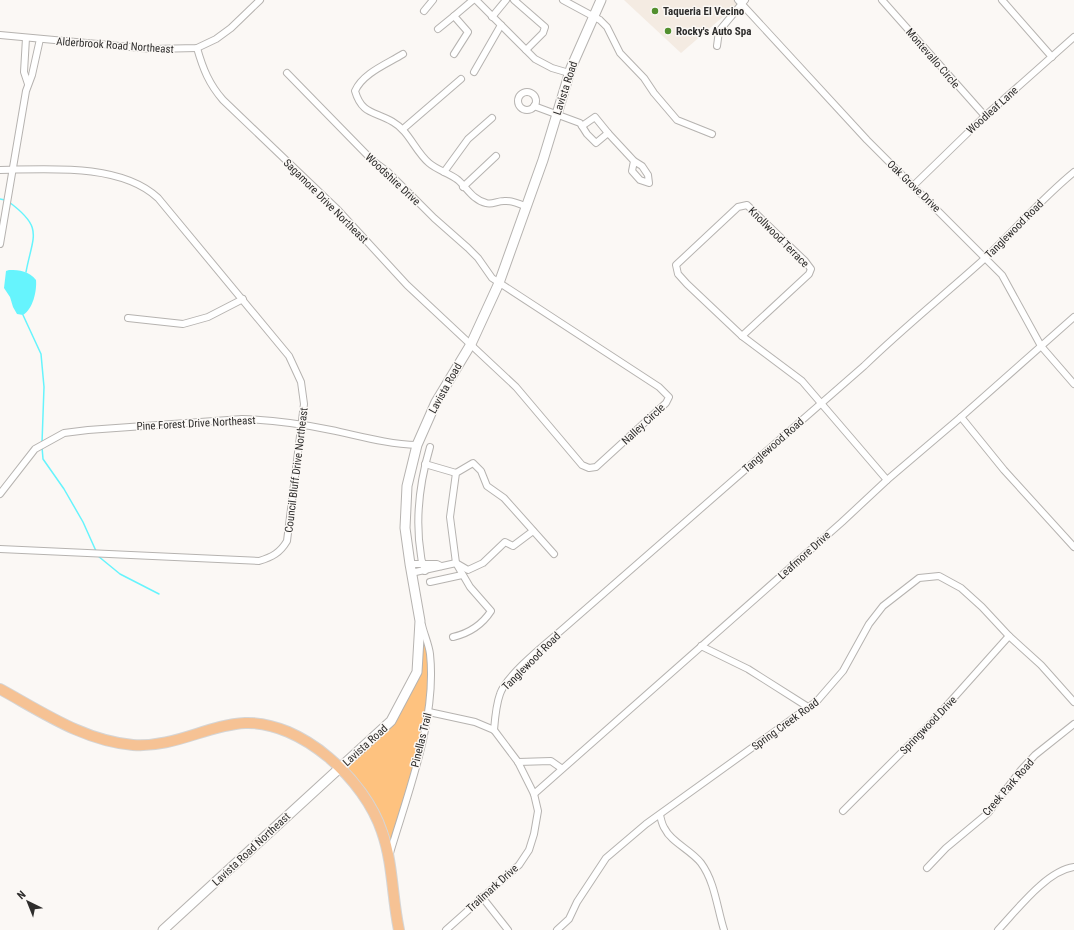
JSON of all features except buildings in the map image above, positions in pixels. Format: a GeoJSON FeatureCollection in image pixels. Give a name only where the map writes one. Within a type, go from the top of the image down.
{"type":"FeatureCollection","features":[{"type":"Feature","properties":{"kind":"main road","name":"Lavista Road"},"geometry":{"type":"LineString","coordinates":[[339,769],[391,721],[404,701],[417,672],[420,621],[410,568],[406,528],[407,486],[417,445],[436,402],[471,344],[499,284],[527,207],[569,73],[592,17],[601,0]]}},
{"type":"Feature","properties":{"kind":"main road"},"geometry":{"type":"LineString","coordinates":[[0,689],[79,731],[100,739],[118,743],[143,745],[163,743],[239,724],[261,724],[279,727],[304,739],[339,769],[370,806],[382,832],[388,856],[399,930]]}},
{"type":"Feature","properties":{"kind":"main road","name":"Lavista Road Northeast"},"geometry":{"type":"LineString","coordinates":[[163,930],[339,769]]}},
{"type":"Feature","properties":{"kind":"street","name":"Alderbrook Road Northeast"},"geometry":{"type":"LineString","coordinates":[[0,35],[152,50],[198,48],[216,39],[231,28],[260,0]]}},
{"type":"Feature","properties":{"kind":"street"},"geometry":{"type":"LineString","coordinates":[[424,11],[433,0]]}},
{"type":"Feature","properties":{"kind":"street"},"geometry":{"type":"LineString","coordinates":[[438,29],[475,0],[535,59],[552,68],[569,73]]}},
{"type":"Feature","properties":{"kind":"street"},"geometry":{"type":"LineString","coordinates":[[492,16],[506,0]]}},
{"type":"Feature","properties":{"kind":"street"},"geometry":{"type":"LineString","coordinates":[[514,0],[545,27],[543,33],[526,50]]}},
{"type":"Feature","properties":{"kind":"street"},"geometry":{"type":"LineString","coordinates":[[563,0],[600,20],[607,27],[620,53],[644,78],[654,93],[677,120],[712,134]]}},
{"type":"Feature","properties":{"kind":"street","name":"Montevallo Circle"},"geometry":{"type":"LineString","coordinates":[[882,0],[985,116]]}},
{"type":"Feature","properties":{"kind":"street"},"geometry":{"type":"LineString","coordinates":[[1002,0],[1052,57]]}},
{"type":"Feature","properties":{"kind":"street"},"geometry":{"type":"LineString","coordinates":[[717,46],[719,31],[741,1]]}},
{"type":"Feature","properties":{"kind":"street","name":"Oak Grove Drive"},"geometry":{"type":"LineString","coordinates":[[741,1],[851,123],[947,218],[984,259],[994,266],[1002,275],[1040,346],[1074,384]]}},
{"type":"Feature","properties":{"kind":"street"},"geometry":{"type":"LineString","coordinates":[[454,16],[468,32],[454,54]]}},
{"type":"Feature","properties":{"kind":"street"},"geometry":{"type":"LineString","coordinates":[[474,72],[501,25]]}},
{"type":"Feature","properties":{"kind":"street","name":"Woodleaf Lane"},"geometry":{"type":"LineString","coordinates":[[913,186],[985,116],[1074,37]]}},
{"type":"Feature","properties":{"kind":"street"},"geometry":{"type":"LineString","coordinates":[[26,38],[24,72],[28,84]]}},
{"type":"Feature","properties":{"kind":"street"},"geometry":{"type":"LineString","coordinates":[[0,244],[28,84],[32,75],[40,39]]}},
{"type":"Feature","properties":{"kind":"street","name":"Sagamore Drive Northeast"},"geometry":{"type":"LineString","coordinates":[[198,48],[203,72],[219,96],[338,210],[407,285],[471,344]]}},
{"type":"Feature","properties":{"kind":"street"},"geometry":{"type":"LineString","coordinates":[[403,54],[370,74],[359,83],[355,91],[362,106],[370,112],[393,122],[403,129],[429,163],[458,180],[463,187],[485,203],[494,204],[504,201],[517,202],[527,207]]}},
{"type":"Feature","properties":{"kind":"street","name":"Woodshire Drive"},"geometry":{"type":"LineString","coordinates":[[287,74],[373,161],[388,172],[434,218],[468,248],[478,258],[487,272],[499,284]]}},
{"type":"Feature","properties":{"kind":"street"},"geometry":{"type":"LineString","coordinates":[[403,129],[461,79]]}},
{"type":"Feature","properties":{"kind":"street"},"geometry":{"type":"LineString","coordinates":[[534,106],[536,101],[530,92],[525,92],[520,95],[518,105],[522,109],[527,110],[534,106],[580,123],[587,134],[596,143],[608,133]]}},
{"type":"Feature","properties":{"kind":"street"},"geometry":{"type":"LineString","coordinates":[[582,126],[595,117],[634,161]]}},
{"type":"Feature","properties":{"kind":"street"},"geometry":{"type":"LineString","coordinates":[[444,172],[468,139],[492,118]]}},
{"type":"Feature","properties":{"kind":"street"},"geometry":{"type":"LineString","coordinates":[[463,187],[496,156]]}},
{"type":"Feature","properties":{"kind":"street","name":"Council Bluff Drive Northeast"},"geometry":{"type":"LineString","coordinates":[[0,170],[66,170],[117,175],[148,188],[243,299],[289,356],[301,382],[304,404],[287,541],[283,549],[274,556],[260,561],[253,561],[0,549]]}},
{"type":"Feature","properties":{"kind":"street","name":"Tanglewood Road"},"geometry":{"type":"LineString","coordinates":[[494,730],[500,692],[515,674],[564,628],[864,366],[896,334],[984,259],[1023,219],[1074,172]]}},
{"type":"Feature","properties":{"kind":"street","name":"Knollwood Terrace"},"geometry":{"type":"LineString","coordinates":[[742,336],[809,274],[811,269],[805,261],[746,205],[738,207],[676,265],[678,274],[742,336],[802,381],[820,404],[887,480]]}},
{"type":"Feature","properties":{"kind":"street","name":"Nalley Circle"},"geometry":{"type":"LineString","coordinates":[[471,344],[516,387],[582,465],[589,468],[596,467],[607,458],[666,403],[669,397],[666,392],[646,378],[499,284]]}},
{"type":"Feature","properties":{"kind":"street"},"geometry":{"type":"LineString","coordinates":[[128,318],[183,324],[208,317],[243,299]]}},
{"type":"Feature","properties":{"kind":"street","name":"Leafmore Drive"},"geometry":{"type":"LineString","coordinates":[[534,794],[561,768],[702,646],[887,480],[1074,317]]}},
{"type":"Feature","properties":{"kind":"street"},"geometry":{"type":"LineString","coordinates":[[961,417],[1004,470],[1074,547]]}},
{"type":"Feature","properties":{"kind":"street","name":"Pine Forest Drive Northeast"},"geometry":{"type":"LineString","coordinates":[[0,494],[35,449],[64,433],[88,430],[242,419],[302,425],[394,444],[417,445]]}},
{"type":"Feature","properties":{"kind":"street"},"geometry":{"type":"LineString","coordinates":[[425,571],[424,563],[421,557],[418,511],[425,464],[430,447]]}},
{"type":"Feature","properties":{"kind":"street"},"geometry":{"type":"LineString","coordinates":[[453,637],[468,633],[486,619],[491,611],[470,587],[456,563],[450,517],[456,473],[472,463],[480,471],[487,486],[504,498],[554,554]]}},
{"type":"Feature","properties":{"kind":"street"},"geometry":{"type":"LineString","coordinates":[[425,464],[456,473]]}},
{"type":"Feature","properties":{"kind":"street"},"geometry":{"type":"LineString","coordinates":[[410,568],[425,571],[438,569],[442,566],[456,563],[468,570],[483,563],[505,542],[513,546],[534,531]]}},
{"type":"Feature","properties":{"kind":"street"},"geometry":{"type":"LineString","coordinates":[[410,568],[424,563],[442,566]]}},
{"type":"Feature","properties":{"kind":"street"},"geometry":{"type":"LineString","coordinates":[[430,582],[462,575]]}},
{"type":"Feature","properties":{"kind":"street","name":"Spring Creek Road"},"geometry":{"type":"LineString","coordinates":[[557,930],[569,919],[595,873],[606,858],[626,840],[817,701],[832,686],[843,671],[869,624],[883,606],[919,578],[939,576],[961,588],[982,607],[1009,636],[1041,665],[1074,702]]}},
{"type":"Feature","properties":{"kind":"street","name":"Pinellas Trail"},"geometry":{"type":"LineString","coordinates":[[388,856],[406,799],[429,712],[431,673],[430,652],[420,621]]}},
{"type":"Feature","properties":{"kind":"street","name":"Springwood Drive"},"geometry":{"type":"LineString","coordinates":[[843,811],[933,721],[1009,636]]}},
{"type":"Feature","properties":{"kind":"street"},"geometry":{"type":"LineString","coordinates":[[702,646],[748,669],[808,707]]}},
{"type":"Feature","properties":{"kind":"street"},"geometry":{"type":"LineString","coordinates":[[429,712],[475,722],[494,730]]}},
{"type":"Feature","properties":{"kind":"street","name":"Creek Park Road"},"geometry":{"type":"LineString","coordinates":[[927,868],[946,848],[988,813],[1021,770],[1035,755],[1074,724]]}},
{"type":"Feature","properties":{"kind":"street","name":"Trailmark Drive"},"geometry":{"type":"LineString","coordinates":[[446,930],[518,865],[529,850],[534,834],[538,811],[534,794],[518,762],[494,730]]}},
{"type":"Feature","properties":{"kind":"street"},"geometry":{"type":"LineString","coordinates":[[518,762],[551,761],[561,768]]}},
{"type":"Feature","properties":{"kind":"street"},"geometry":{"type":"LineString","coordinates":[[660,815],[665,831],[687,848],[701,863],[707,873],[713,887],[724,930]]}},
{"type":"Feature","properties":{"kind":"street"},"geometry":{"type":"LineString","coordinates":[[998,930],[1044,884],[1066,868],[1074,867]]}},
{"type":"Feature","properties":{"kind":"street"},"geometry":{"type":"LineString","coordinates":[[482,897],[508,930]]}},
{"type":"Feature","properties":{"kind":"shaded area"},"geometry":{"type":"Polygon","coordinates":[[[624,0],[736,0],[739,3],[681,53],[624,0]]]}},
{"type":"Feature","properties":{"kind":"shaded area"},"geometry":{"type":"Polygon","coordinates":[[[420,621],[430,652],[428,719],[390,846],[344,774],[371,739],[391,721],[417,672],[420,621]]]}},
{"type":"Feature","properties":{"kind":"water"},"geometry":{"type":"Polygon","coordinates":[[[6,271],[24,272],[36,280],[34,299],[29,309],[23,315],[17,314],[10,297],[4,288],[6,271]]]}},
{"type":"Feature","properties":{"kind":"waterway"},"geometry":{"type":"LineString","coordinates":[[0,199],[5,200]]}},
{"type":"Feature","properties":{"kind":"waterway"},"geometry":{"type":"LineString","coordinates":[[9,202],[20,211],[32,226],[33,240],[26,272]]}},
{"type":"Feature","properties":{"kind":"waterway"},"geometry":{"type":"LineString","coordinates":[[23,315],[41,354],[44,387],[42,443]]}},
{"type":"Feature","properties":{"kind":"waterway"},"geometry":{"type":"LineString","coordinates":[[42,447],[43,459],[64,489],[83,522],[96,551]]}},
{"type":"Feature","properties":{"kind":"waterway"},"geometry":{"type":"LineString","coordinates":[[98,556],[120,574],[159,594]]}},
{"type":"Feature","properties":{"kind":"place","name":"Taqueria El Vecino"},"geometry":{"type":"Point","coordinates":[655,11]}},
{"type":"Feature","properties":{"kind":"place","name":"Rocky's Auto Spa"},"geometry":{"type":"Point","coordinates":[668,31]}}]}
